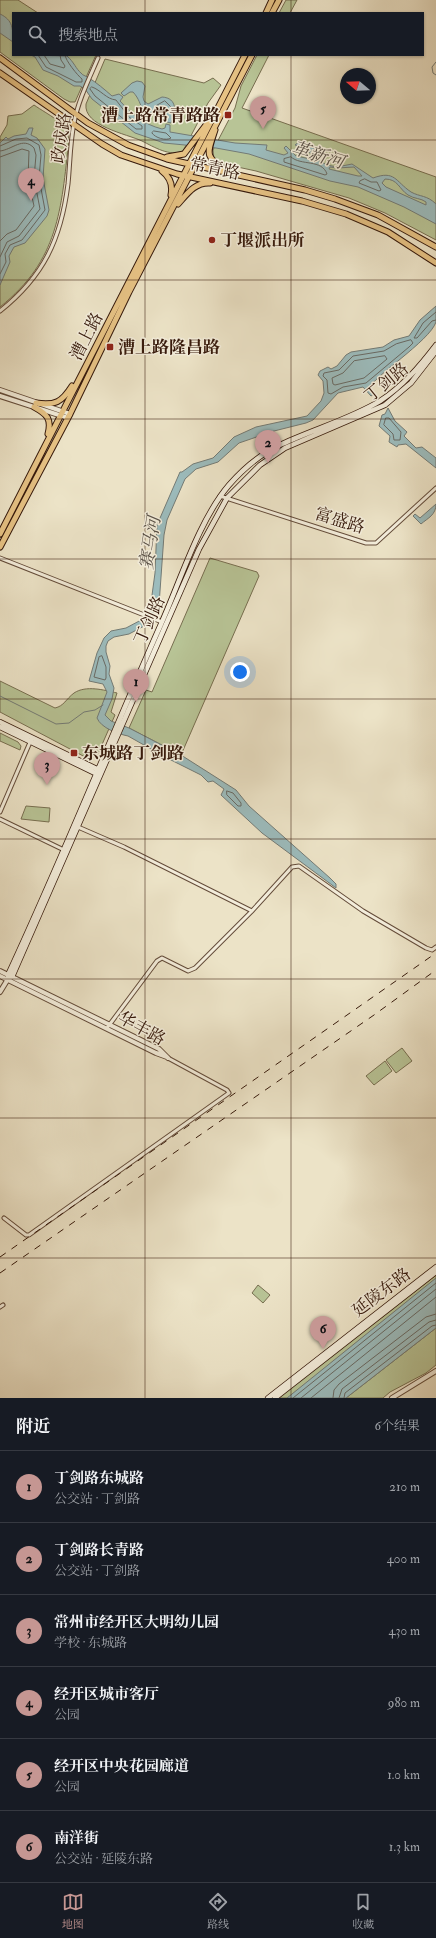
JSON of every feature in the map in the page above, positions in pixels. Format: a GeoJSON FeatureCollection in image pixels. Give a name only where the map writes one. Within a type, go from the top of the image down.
{"type":"FeatureCollection","features":[{"type":"Feature","properties":{"kind":"main road"},"geometry":{"type":"LineString","coordinates":[[266,12],[272,0]]}},
{"type":"Feature","properties":{"kind":"main road"},"geometry":{"type":"LineString","coordinates":[[273,12],[279,0]]}},
{"type":"Feature","properties":{"kind":"main road"},"geometry":{"type":"LineString","coordinates":[[209,136],[217,110],[244,56]]}},
{"type":"Feature","properties":{"kind":"main road"},"geometry":{"type":"LineString","coordinates":[[209,136],[251,56]]}},
{"type":"Feature","properties":{"kind":"main road","name":"常青路"},"geometry":{"type":"LineString","coordinates":[[0,58],[76,114],[109,135],[154,156],[305,190],[361,208],[378,215],[436,247]]}},
{"type":"Feature","properties":{"kind":"main road","name":"常青路"},"geometry":{"type":"LineString","coordinates":[[0,73],[73,124],[121,154],[152,167],[302,201],[346,214],[388,232],[436,263]]}},
{"type":"Feature","properties":{"kind":"main road"},"geometry":{"type":"LineString","coordinates":[[154,156],[177,157],[184,154],[217,110]]}},
{"type":"Feature","properties":{"kind":"main road","name":"漕上路"},"geometry":{"type":"LineString","coordinates":[[0,534],[188,164],[196,150],[209,136]]}},
{"type":"Feature","properties":{"kind":"main road","name":"漕上路"},"geometry":{"type":"LineString","coordinates":[[0,547],[69,416],[129,292],[194,166],[205,150],[209,136]]}},
{"type":"Feature","properties":{"kind":"main road"},"geometry":{"type":"LineString","coordinates":[[205,150],[209,158],[215,164],[232,174]]}},
{"type":"Feature","properties":{"kind":"main road"},"geometry":{"type":"LineString","coordinates":[[152,167],[163,172],[168,177],[171,184],[171,193],[168,204]]}},
{"type":"Feature","properties":{"kind":"main road"},"geometry":{"type":"LineString","coordinates":[[172,211],[191,189],[198,185],[205,183],[228,184]]}},
{"type":"Feature","properties":{"kind":"main road","name":"丁剑路"},"geometry":{"type":"LineString","coordinates":[[164,623],[203,528],[220,496],[231,483],[254,462],[280,444],[339,420],[382,400],[400,386],[417,369],[436,345]]}},
{"type":"Feature","properties":{"kind":"main road","name":"丁剑路"},"geometry":{"type":"LineString","coordinates":[[9,977],[78,827],[114,734],[164,623],[198,549],[227,498],[260,465],[285,448],[385,405],[411,383],[436,351]]}},
{"type":"Feature","properties":{"kind":"main road"},"geometry":{"type":"LineString","coordinates":[[35,405],[53,404],[60,401],[69,392],[86,365]]}},
{"type":"Feature","properties":{"kind":"main road"},"geometry":{"type":"LineString","coordinates":[[35,405],[48,417],[50,426],[41,453]]}},
{"type":"Feature","properties":{"kind":"main road"},"geometry":{"type":"LineString","coordinates":[[0,722],[99,773]]}},
{"type":"Feature","properties":{"kind":"main road"},"geometry":{"type":"LineString","coordinates":[[0,727],[30,743],[99,773]]}},
{"type":"Feature","properties":{"kind":"main road","name":"丁剑路"},"geometry":{"type":"LineString","coordinates":[[9,977],[99,773]]}},
{"type":"Feature","properties":{"kind":"main road","name":"延陵东路"},"geometry":{"type":"LineString","coordinates":[[268,1398],[436,1267]]}},
{"type":"Feature","properties":{"kind":"main road","name":"延陵东路"},"geometry":{"type":"LineString","coordinates":[[275,1398],[436,1272]]}},
{"type":"Feature","properties":{"kind":"street","name":"政成路"},"geometry":{"type":"LineString","coordinates":[[0,311],[28,286],[41,269],[56,240],[65,206],[73,124],[98,58]]}},
{"type":"Feature","properties":{"kind":"street"},"geometry":{"type":"LineString","coordinates":[[0,390],[35,405],[69,416]]}},
{"type":"Feature","properties":{"kind":"street"},"geometry":{"type":"LineString","coordinates":[[0,396],[35,405]]}},
{"type":"Feature","properties":{"kind":"street","name":"富盛路"},"geometry":{"type":"LineString","coordinates":[[220,496],[366,543],[376,543],[436,488]]}},
{"type":"Feature","properties":{"kind":"street"},"geometry":{"type":"LineString","coordinates":[[0,558],[164,623]]}},
{"type":"Feature","properties":{"kind":"street"},"geometry":{"type":"LineString","coordinates":[[0,812],[32,738]]}},
{"type":"Feature","properties":{"kind":"street"},"geometry":{"type":"LineString","coordinates":[[0,819],[64,850]]}},
{"type":"Feature","properties":{"kind":"street"},"geometry":{"type":"LineString","coordinates":[[78,827],[124,847],[252,911]]}},
{"type":"Feature","properties":{"kind":"street"},"geometry":{"type":"LineString","coordinates":[[108,1026],[157,961],[162,958],[188,971],[195,968],[252,911],[292,867],[299,866],[363,911],[432,950],[436,947]]}},
{"type":"Feature","properties":{"kind":"street","name":"华丰路"},"geometry":{"type":"LineString","coordinates":[[0,971],[168,1058]]}},
{"type":"Feature","properties":{"kind":"street","name":"华丰路"},"geometry":{"type":"LineString","coordinates":[[0,976],[9,977]]}},
{"type":"Feature","properties":{"kind":"street","name":"丁剑路"},"geometry":{"type":"LineString","coordinates":[[0,992],[9,977]]}},
{"type":"Feature","properties":{"kind":"street"},"geometry":{"type":"LineString","coordinates":[[4,1218],[26,1235],[29,1235],[229,1093],[227,1090],[168,1058]]}},
{"type":"Feature","properties":{"kind":"street"},"geometry":{"type":"LineString","coordinates":[[392,1398],[436,1371]]}},
{"type":"Feature","properties":{"kind":"green space"},"geometry":{"type":"Polygon","coordinates":[[[0,0],[18,0],[36,12],[12,12],[12,56],[96,56],[75,102],[70,102],[0,52],[0,0]]]}},
{"type":"Feature","properties":{"kind":"green space"},"geometry":{"type":"Polygon","coordinates":[[[286,0],[297,0],[291,12],[280,12],[286,0]]]}},
{"type":"Feature","properties":{"kind":"green space"},"geometry":{"type":"Polygon","coordinates":[[[256,56],[268,56],[242,108],[436,177],[436,240],[385,213],[349,198],[256,171],[219,163],[214,160],[213,150],[235,108],[241,86],[256,56]]]}},
{"type":"Feature","properties":{"kind":"green space"},"geometry":{"type":"Polygon","coordinates":[[[105,59],[204,83],[213,78],[221,85],[208,103],[183,151],[178,153],[167,152],[98,124],[91,118],[87,112],[86,104],[105,59]]]}},
{"type":"Feature","properties":{"kind":"green space"},"geometry":{"type":"Polygon","coordinates":[[[34,105],[65,128],[69,140],[63,189],[54,232],[46,252],[35,271],[20,289],[0,307],[0,137],[7,125],[8,116],[22,114],[34,105]]]}},
{"type":"Feature","properties":{"kind":"green space"},"geometry":{"type":"Polygon","coordinates":[[[210,558],[257,572],[259,576],[181,755],[129,728],[146,690],[152,692],[210,558]]]}},
{"type":"Feature","properties":{"kind":"green space"},"geometry":{"type":"Polygon","coordinates":[[[0,681],[55,708],[63,704],[74,693],[84,689],[95,689],[117,693],[111,712],[115,715],[97,756],[87,758],[0,712],[0,681]]]}},
{"type":"Feature","properties":{"kind":"green space"},"geometry":{"type":"Polygon","coordinates":[[[0,733],[18,742],[21,746],[20,750],[0,741],[0,733]]]}},
{"type":"Feature","properties":{"kind":"green space"},"geometry":{"type":"Polygon","coordinates":[[[26,806],[50,808],[49,822],[21,819],[26,806]]]}},
{"type":"Feature","properties":{"kind":"green space"},"geometry":{"type":"Polygon","coordinates":[[[402,1048],[412,1061],[396,1073],[386,1060],[402,1048]]]}},
{"type":"Feature","properties":{"kind":"green space"},"geometry":{"type":"Polygon","coordinates":[[[385,1061],[392,1071],[374,1085],[366,1076],[385,1061]]]}},
{"type":"Feature","properties":{"kind":"green space"},"geometry":{"type":"Polygon","coordinates":[[[436,1275],[436,1282],[289,1398],[278,1398],[436,1275]]]}},
{"type":"Feature","properties":{"kind":"green space"},"geometry":{"type":"Polygon","coordinates":[[[258,1285],[270,1295],[263,1303],[252,1293],[258,1285]]]}},
{"type":"Feature","properties":{"kind":"green space"},"geometry":{"type":"Polygon","coordinates":[[[436,1328],[436,1365],[426,1373],[390,1392],[383,1398],[346,1398],[436,1328]]]}},
{"type":"Feature","properties":{"kind":"water"},"geometry":{"type":"Polygon","coordinates":[[[0,14],[10,22],[12,29],[12,41],[0,33],[0,14]]]}},
{"type":"Feature","properties":{"kind":"water"},"geometry":{"type":"Polygon","coordinates":[[[33,56],[67,56],[83,75],[95,82],[112,96],[119,94],[123,97],[120,101],[129,111],[149,124],[162,129],[165,128],[166,124],[170,125],[170,132],[235,143],[267,145],[266,150],[284,155],[288,153],[284,148],[286,146],[296,156],[320,161],[327,165],[337,167],[352,164],[373,178],[386,175],[390,176],[414,194],[430,199],[436,204],[436,224],[404,207],[358,187],[330,181],[249,154],[216,148],[164,143],[135,133],[92,99],[85,89],[80,86],[74,86],[58,76],[43,70],[33,56]],[[330,167],[329,169],[362,176],[354,167],[330,167]],[[385,179],[382,183],[386,187],[426,205],[426,202],[408,195],[396,182],[385,179]]]}},
{"type":"Feature","properties":{"kind":"water"},"geometry":{"type":"Polygon","coordinates":[[[137,81],[142,82],[145,86],[143,97],[144,101],[148,104],[162,97],[171,100],[175,111],[171,123],[167,122],[163,112],[148,113],[142,109],[133,92],[130,92],[124,96],[121,93],[132,83],[137,81]]]}},
{"type":"Feature","properties":{"kind":"water"},"geometry":{"type":"Polygon","coordinates":[[[29,128],[33,128],[31,135],[37,138],[45,149],[43,178],[49,210],[47,216],[25,243],[14,247],[9,256],[10,262],[0,285],[0,143],[6,137],[8,139],[14,136],[26,134],[29,128]]]}},
{"type":"Feature","properties":{"kind":"water"},"geometry":{"type":"Polygon","coordinates":[[[300,141],[314,148],[318,153],[311,151],[312,154],[300,148],[302,147],[295,145],[300,141]]]}},
{"type":"Feature","properties":{"kind":"water"},"geometry":{"type":"Polygon","coordinates":[[[436,306],[436,322],[431,330],[413,349],[373,383],[370,388],[374,394],[371,396],[363,387],[338,393],[313,420],[239,443],[218,462],[196,469],[185,479],[167,520],[164,535],[159,605],[146,625],[129,634],[114,637],[108,641],[106,646],[110,666],[109,674],[114,688],[112,699],[105,715],[111,721],[129,728],[181,755],[236,790],[249,806],[330,878],[336,884],[336,888],[262,833],[221,795],[224,789],[213,781],[208,782],[201,775],[128,736],[115,732],[102,725],[97,718],[107,692],[103,684],[89,681],[97,653],[104,638],[111,631],[126,628],[143,619],[150,610],[155,573],[157,525],[180,472],[193,464],[213,458],[234,437],[256,427],[307,416],[321,401],[324,393],[323,381],[318,375],[320,371],[328,367],[331,369],[337,366],[346,355],[351,352],[383,347],[394,340],[409,336],[420,320],[436,306]]]}},
{"type":"Feature","properties":{"kind":"water"},"geometry":{"type":"Polygon","coordinates":[[[388,408],[395,421],[407,432],[404,436],[416,448],[422,447],[436,458],[436,468],[406,444],[398,445],[397,447],[389,442],[390,436],[379,426],[382,415],[385,414],[388,408]]]}},
{"type":"Feature","properties":{"kind":"water"},"geometry":{"type":"Polygon","coordinates":[[[436,504],[433,514],[421,524],[413,516],[415,514],[420,518],[436,504]]]}},
{"type":"Feature","properties":{"kind":"water"},"geometry":{"type":"Polygon","coordinates":[[[436,1278],[436,1328],[346,1398],[287,1398],[436,1278]]]}},
{"type":"Feature","properties":{"kind":"waterway"},"geometry":{"type":"LineString","coordinates":[[436,62],[432,67],[433,73],[436,75]]}},
{"type":"Feature","properties":{"kind":"waterway","name":"赛马河"},"geometry":{"type":"LineString","coordinates":[[0,696],[56,724],[69,723],[84,712],[95,710],[103,705]]}},
{"type":"Feature","properties":{"kind":"railway"},"geometry":{"type":"LineString","coordinates":[[0,1257],[436,953]]}},
{"type":"Feature","properties":{"kind":"railway"},"geometry":{"type":"LineString","coordinates":[[0,1273],[374,1015],[436,970]]}},
{"type":"Feature","properties":{"kind":"place","name":"漕上路常青路路"},"geometry":{"type":"Point","coordinates":[228,115]}},
{"type":"Feature","properties":{"kind":"place","name":"经开区中央花园廊道"},"geometry":{"type":"Point","coordinates":[263,129]}},
{"type":"Feature","properties":{"kind":"place","name":"经开区城市客厅"},"geometry":{"type":"Point","coordinates":[31,201]}},
{"type":"Feature","properties":{"kind":"place","name":"丁堰派出所"},"geometry":{"type":"Point","coordinates":[212,240]}},
{"type":"Feature","properties":{"kind":"place","name":"漕上路隆昌路"},"geometry":{"type":"Point","coordinates":[110,347]}},
{"type":"Feature","properties":{"kind":"place","name":"丁剑路长青路"},"geometry":{"type":"Point","coordinates":[268,463]}},
{"type":"Feature","properties":{"kind":"place","name":"丁剑路东城路"},"geometry":{"type":"Point","coordinates":[136,702]}},
{"type":"Feature","properties":{"kind":"place","name":"东城路丁剑路"},"geometry":{"type":"Point","coordinates":[74,753]}},
{"type":"Feature","properties":{"kind":"place","name":"常州市经开区大明幼儿园"},"geometry":{"type":"Point","coordinates":[47,785]}},
{"type":"Feature","properties":{"kind":"place","name":"南洋街"},"geometry":{"type":"Point","coordinates":[323,1349]}},
{"type":"Feature","properties":{"kind":"water label","name":"革新河"},"geometry":{"type":"Point","coordinates":[318,155]}}]}
